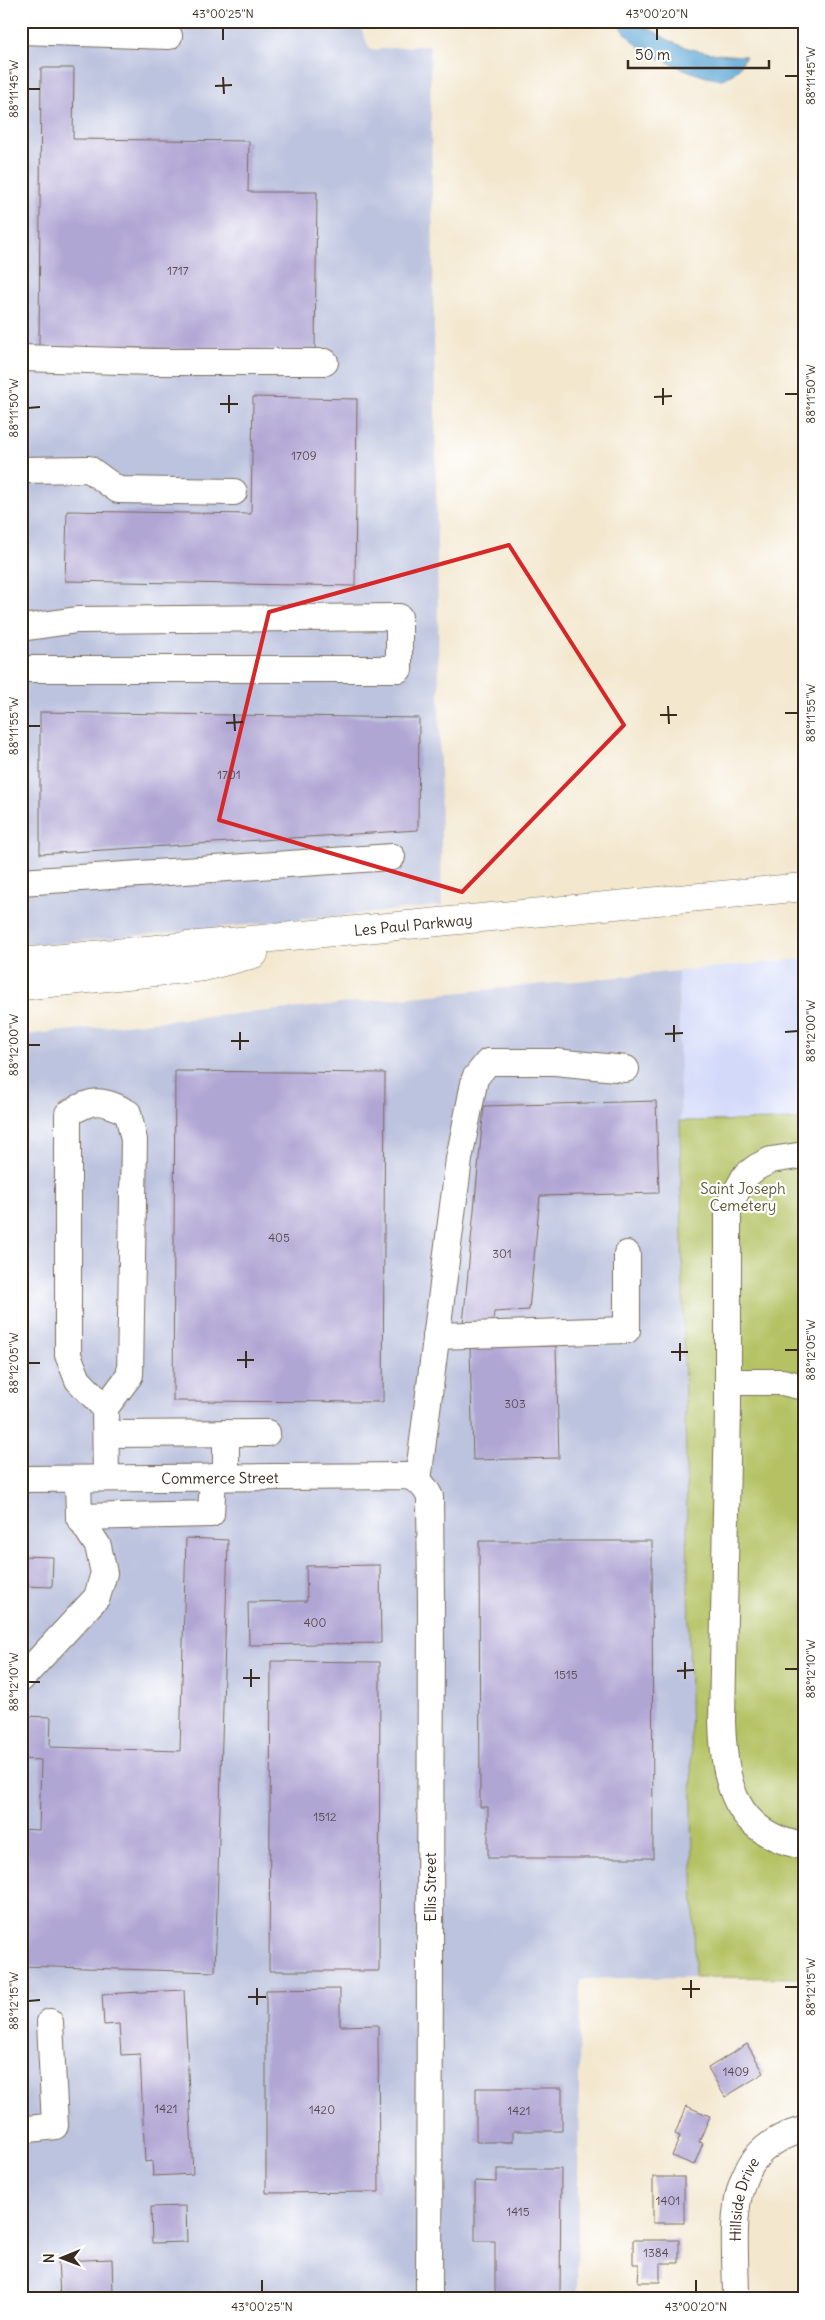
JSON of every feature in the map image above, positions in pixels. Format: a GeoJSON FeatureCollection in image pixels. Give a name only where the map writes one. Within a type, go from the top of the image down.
{"type":"FeatureCollection","features":[{"type":"Feature","properties":{"kind":"main road","name":"Les Paul Parkway"},"geometry":{"type":"LineString","coordinates":[[21,962],[804,887]]}},
{"type":"Feature","properties":{"kind":"main road"},"geometry":{"type":"LineString","coordinates":[[21,986],[204,968],[330,933]]}},
{"type":"Feature","properties":{"kind":"street"},"geometry":{"type":"LineString","coordinates":[[21,31],[169,36]]}},
{"type":"Feature","properties":{"kind":"street"},"geometry":{"type":"LineString","coordinates":[[21,358],[152,362],[325,362]]}},
{"type":"Feature","properties":{"kind":"street"},"geometry":{"type":"LineString","coordinates":[[21,470],[89,469],[118,490],[234,492]]}},
{"type":"Feature","properties":{"kind":"street"},"geometry":{"type":"LineString","coordinates":[[21,628],[77,620],[399,617],[399,669],[21,669]]}},
{"type":"Feature","properties":{"kind":"street"},"geometry":{"type":"LineString","coordinates":[[21,882],[392,857]]}},
{"type":"Feature","properties":{"kind":"street"},"geometry":{"type":"LineString","coordinates":[[418,1480],[459,1159],[475,1078],[488,1062],[554,1062],[626,1069]]}},
{"type":"Feature","properties":{"kind":"street"},"geometry":{"type":"LineString","coordinates":[[106,1408],[78,1380],[68,1354],[68,1114],[84,1104],[108,1102],[128,1113],[134,1140],[130,1375],[106,1408],[106,1478]]}},
{"type":"Feature","properties":{"kind":"street"},"geometry":{"type":"LineString","coordinates":[[804,1155],[771,1160],[757,1167],[745,1176],[728,1207],[729,1382],[723,1755],[729,1786],[742,1811],[761,1831],[783,1842],[804,1846]]}},
{"type":"Feature","properties":{"kind":"street"},"geometry":{"type":"LineString","coordinates":[[436,1336],[627,1330],[627,1254]]}},
{"type":"Feature","properties":{"kind":"street"},"geometry":{"type":"LineString","coordinates":[[729,1382],[782,1382],[804,1387]]}},
{"type":"Feature","properties":{"kind":"street"},"geometry":{"type":"LineString","coordinates":[[79,1517],[211,1514],[220,1477],[226,1433]]}},
{"type":"Feature","properties":{"kind":"street"},"geometry":{"type":"LineString","coordinates":[[106,1434],[267,1433]]}},
{"type":"Feature","properties":{"kind":"street","name":"Commerce Street"},"geometry":{"type":"LineString","coordinates":[[21,1479],[407,1476],[418,1480]]}},
{"type":"Feature","properties":{"kind":"street"},"geometry":{"type":"LineString","coordinates":[[21,1679],[96,1596],[104,1573],[98,1546],[79,1517],[78,1479]]}},
{"type":"Feature","properties":{"kind":"street","name":"Ellis Street"},"geometry":{"type":"LineString","coordinates":[[418,1480],[425,1486],[430,1497],[429,2299]]}},
{"type":"Feature","properties":{"kind":"street"},"geometry":{"type":"LineString","coordinates":[[21,2130],[56,2126],[50,2022]]}},
{"type":"Feature","properties":{"kind":"street","name":"Hillside Drive"},"geometry":{"type":"LineString","coordinates":[[736,2299],[736,2206],[739,2189],[746,2171],[757,2155],[773,2142],[804,2130]]}},
{"type":"Feature","properties":{"kind":"highlighted area"},"geometry":{"type":"Polygon","coordinates":[[[509,545],[624,725],[462,892],[219,820],[269,612],[509,545]]]}},
{"type":"Feature","properties":{"kind":"shaded area"},"geometry":{"type":"Polygon","coordinates":[[[21,21],[358,21],[370,50],[430,45],[442,906],[49,944],[33,945],[21,940],[21,21]]]}},
{"type":"Feature","properties":{"kind":"shaded area"},"geometry":{"type":"Polygon","coordinates":[[[804,959],[804,1120],[680,1121],[678,971],[804,959]]]}},
{"type":"Feature","properties":{"kind":"shaded area"},"geometry":{"type":"Polygon","coordinates":[[[678,971],[695,1977],[580,1979],[577,2299],[21,2299],[21,1035],[678,971]]]}},
{"type":"Feature","properties":{"kind":"green space","name":"Saint Joseph Cemetery"},"geometry":{"type":"Polygon","coordinates":[[[804,1120],[804,1978],[695,1977],[680,1121],[804,1120]]]}},
{"type":"Feature","properties":{"kind":"water"},"geometry":{"type":"Polygon","coordinates":[[[618,21],[645,26],[682,46],[714,53],[746,56],[734,73],[722,79],[696,74],[647,52],[630,38],[618,21]]]}},
{"type":"Feature","properties":{"kind":"building"},"geometry":{"type":"Polygon","coordinates":[[[41,68],[74,68],[73,139],[249,141],[248,192],[317,192],[315,350],[39,347],[41,68]]]}},
{"type":"Feature","properties":{"kind":"building"},"geometry":{"type":"Polygon","coordinates":[[[253,397],[357,399],[355,586],[65,581],[67,511],[251,514],[253,397]]]}},
{"type":"Feature","properties":{"kind":"building"},"geometry":{"type":"Polygon","coordinates":[[[40,712],[419,718],[418,830],[40,854],[40,712]]]}},
{"type":"Feature","properties":{"kind":"building"},"geometry":{"type":"Polygon","coordinates":[[[175,1071],[385,1073],[383,1402],[173,1401],[175,1071]]]}},
{"type":"Feature","properties":{"kind":"building"},"geometry":{"type":"Polygon","coordinates":[[[656,1101],[659,1193],[540,1196],[529,1310],[494,1312],[493,1323],[463,1324],[484,1106],[656,1101]]]}},
{"type":"Feature","properties":{"kind":"building"},"geometry":{"type":"Polygon","coordinates":[[[556,1346],[559,1458],[473,1460],[470,1348],[556,1346]]]}},
{"type":"Feature","properties":{"kind":"building"},"geometry":{"type":"Polygon","coordinates":[[[186,1538],[228,1540],[215,1972],[21,1966],[21,1829],[39,1830],[41,1760],[21,1759],[21,1716],[51,1717],[50,1747],[180,1751],[186,1538]]]}},
{"type":"Feature","properties":{"kind":"building"},"geometry":{"type":"Polygon","coordinates":[[[479,1541],[652,1541],[653,1858],[488,1858],[488,1807],[480,1807],[479,1541]]]}},
{"type":"Feature","properties":{"kind":"building"},"geometry":{"type":"Polygon","coordinates":[[[21,1556],[53,1557],[52,1587],[21,1586],[21,1556]]]}},
{"type":"Feature","properties":{"kind":"building"},"geometry":{"type":"Polygon","coordinates":[[[380,1565],[381,1643],[249,1645],[248,1602],[307,1601],[306,1566],[380,1565]]]}},
{"type":"Feature","properties":{"kind":"building"},"geometry":{"type":"Polygon","coordinates":[[[271,1661],[380,1662],[379,1971],[269,1971],[271,1661]]]}},
{"type":"Feature","properties":{"kind":"building"},"geometry":{"type":"Polygon","coordinates":[[[340,1989],[340,2026],[378,2025],[379,2192],[266,2193],[266,1990],[340,1989]]]}},
{"type":"Feature","properties":{"kind":"building"},"geometry":{"type":"Polygon","coordinates":[[[184,1990],[193,2174],[153,2176],[152,2161],[145,2162],[140,2054],[121,2055],[119,2024],[104,2025],[102,1994],[184,1990]]]}},
{"type":"Feature","properties":{"kind":"building"},"geometry":{"type":"Polygon","coordinates":[[[747,2044],[764,2073],[725,2097],[708,2068],[747,2044]]]}},
{"type":"Feature","properties":{"kind":"building"},"geometry":{"type":"Polygon","coordinates":[[[476,2088],[562,2088],[562,2131],[513,2131],[513,2142],[476,2142],[476,2088]]]}},
{"type":"Feature","properties":{"kind":"building"},"geometry":{"type":"Polygon","coordinates":[[[686,2106],[710,2116],[699,2142],[703,2143],[694,2165],[672,2156],[680,2136],[675,2134],[686,2106]]]}},
{"type":"Feature","properties":{"kind":"building"},"geometry":{"type":"Polygon","coordinates":[[[497,2169],[561,2169],[560,2299],[495,2299],[495,2241],[475,2241],[475,2181],[497,2182],[497,2169]]]}},
{"type":"Feature","properties":{"kind":"building"},"geometry":{"type":"Polygon","coordinates":[[[653,2177],[684,2177],[684,2223],[653,2223],[653,2177]]]}},
{"type":"Feature","properties":{"kind":"building"},"geometry":{"type":"Polygon","coordinates":[[[186,2206],[187,2242],[152,2243],[151,2207],[186,2206]]]}},
{"type":"Feature","properties":{"kind":"building"},"geometry":{"type":"Polygon","coordinates":[[[633,2240],[679,2240],[679,2263],[660,2263],[660,2282],[638,2282],[639,2264],[633,2264],[633,2240]]]}},
{"type":"Feature","properties":{"kind":"building"},"geometry":{"type":"Polygon","coordinates":[[[112,2259],[113,2294],[60,2296],[58,2261],[112,2259]]]}}]}
